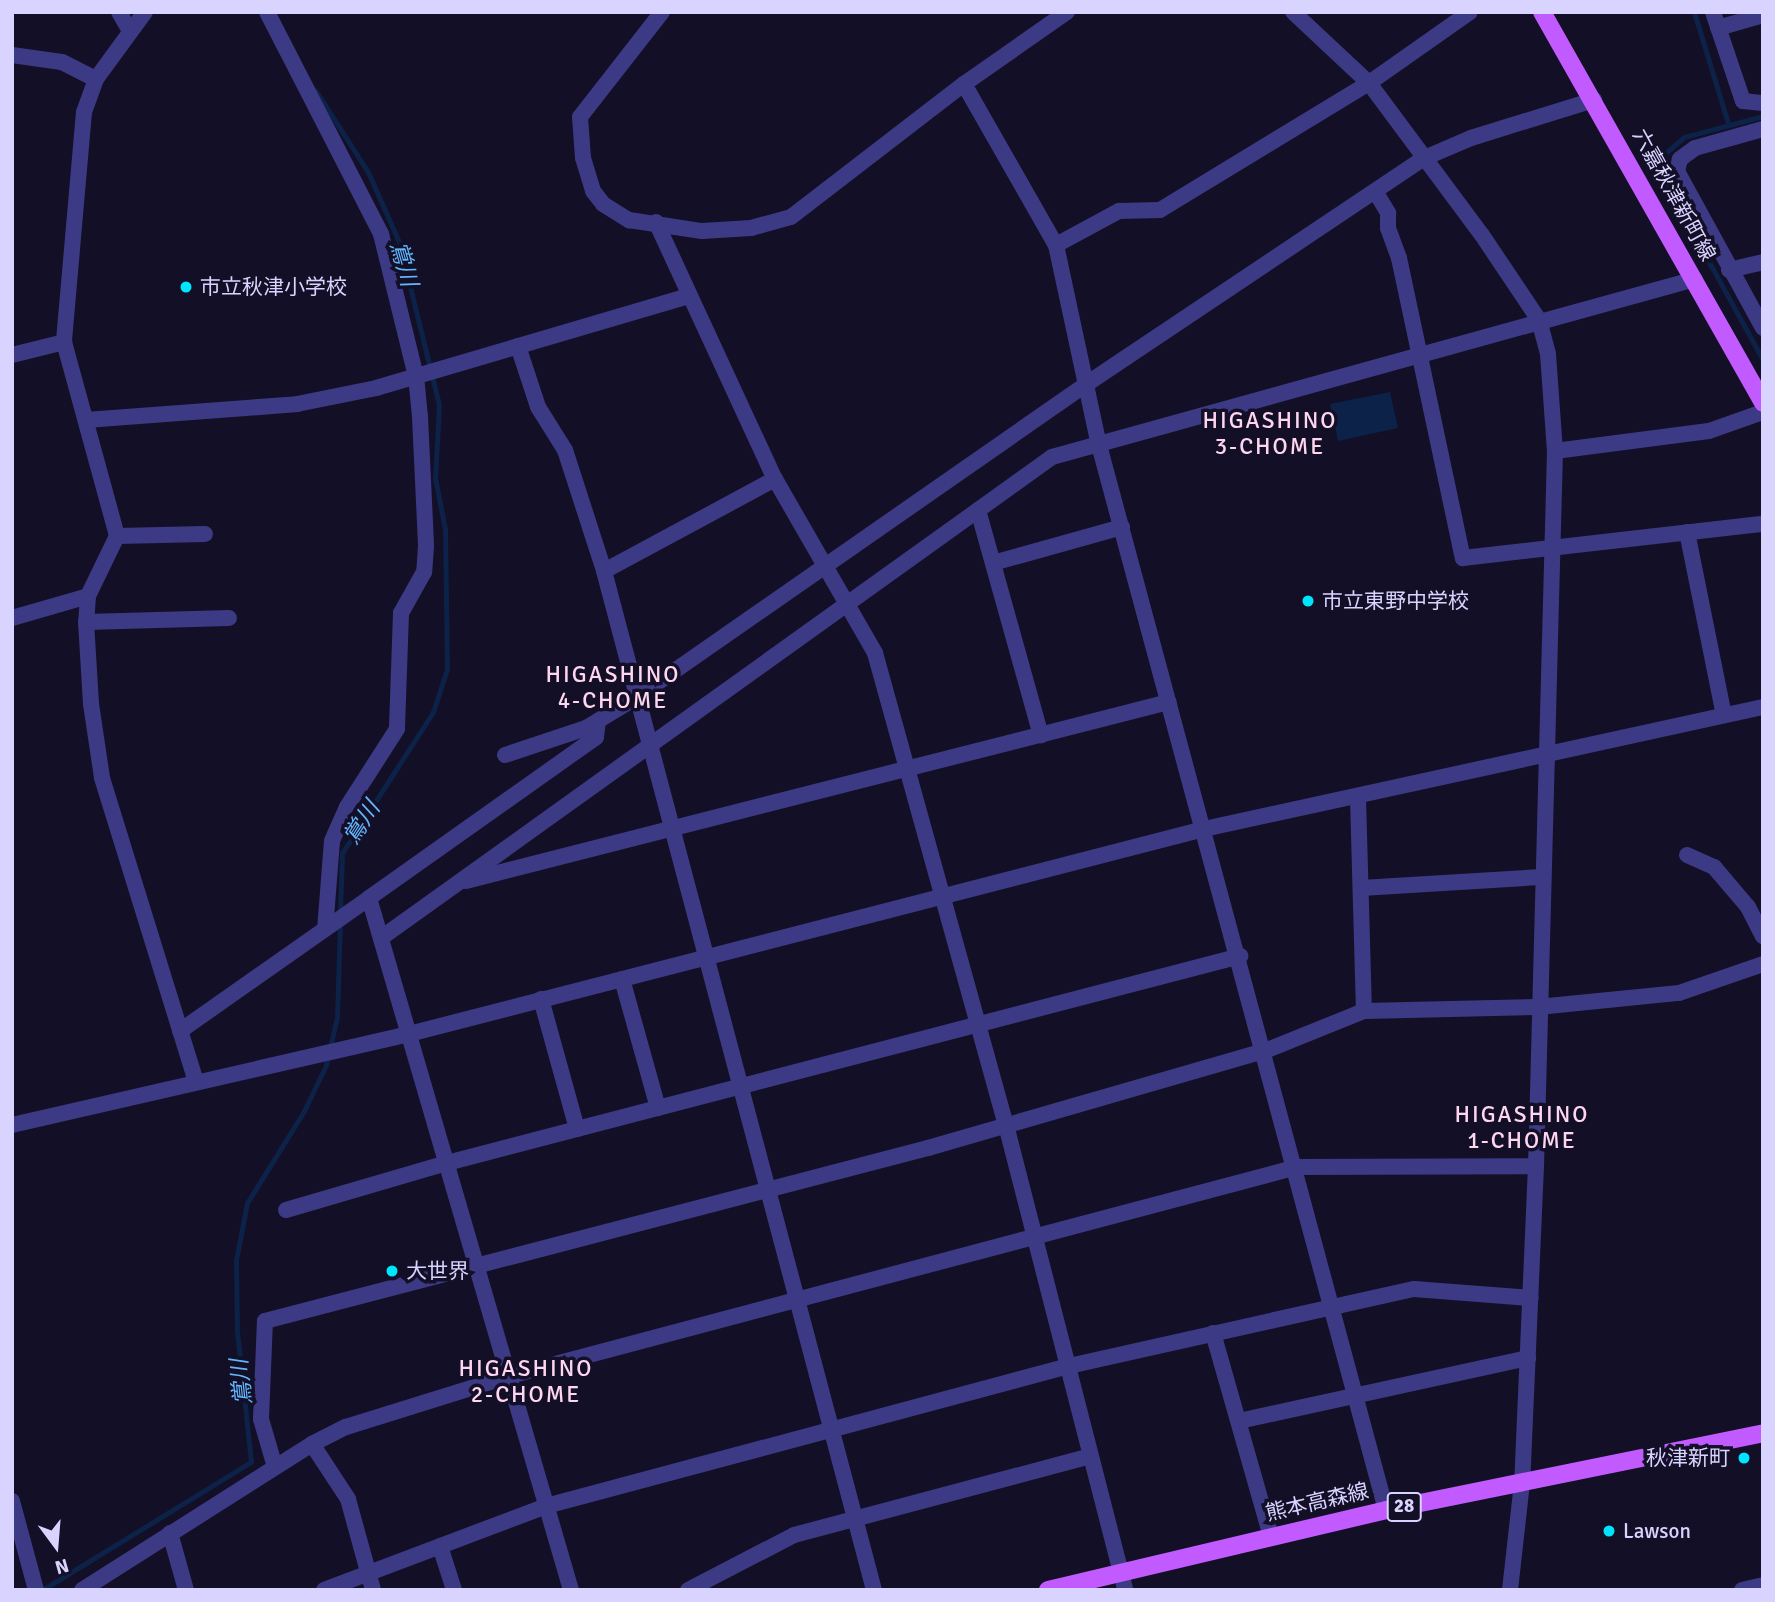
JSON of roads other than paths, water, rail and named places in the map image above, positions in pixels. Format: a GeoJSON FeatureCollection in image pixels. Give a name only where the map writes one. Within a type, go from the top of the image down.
{"type":"FeatureCollection","features":[{"type":"Feature","properties":{"kind":"main road","name":"六嘉秋津新町線"},"geometry":{"type":"LineString","coordinates":[[1542,12],[1763,403]]}},
{"type":"Feature","properties":{"kind":"main road","name":"熊本高森線"},"geometry":{"type":"LineString","coordinates":[[1048,1590],[1118,1570],[1386,1510],[1763,1433]]}},
{"type":"Feature","properties":{"kind":"street"},"geometry":{"type":"LineString","coordinates":[[119,12],[130,31]]}},
{"type":"Feature","properties":{"kind":"street"},"geometry":{"type":"LineString","coordinates":[[145,12],[96,79],[84,111],[64,342],[117,536],[88,596],[86,622],[91,704],[102,778],[196,1082]]}},
{"type":"Feature","properties":{"kind":"street"},"geometry":{"type":"LineString","coordinates":[[267,12],[381,234],[417,376],[424,572],[401,613],[397,729],[346,807],[332,841],[325,929]]}},
{"type":"Feature","properties":{"kind":"street"},"geometry":{"type":"LineString","coordinates":[[662,12],[580,117],[583,158],[593,191],[603,204],[629,220],[702,231],[751,228],[791,216],[964,84],[1068,12]]}},
{"type":"Feature","properties":{"kind":"street"},"geometry":{"type":"LineString","coordinates":[[1293,12],[1369,83],[1422,159],[1482,235],[1539,320],[1548,354],[1555,451],[1538,1007],[1536,1166],[1522,1483],[1510,1590]]}},
{"type":"Feature","properties":{"kind":"street"},"geometry":{"type":"LineString","coordinates":[[1056,245],[1119,211],[1160,210],[1369,83],[1470,12]]}},
{"type":"Feature","properties":{"kind":"street"},"geometry":{"type":"LineString","coordinates":[[1763,15],[1715,20],[1743,102],[1763,103]]}},
{"type":"Feature","properties":{"kind":"street"},"geometry":{"type":"LineString","coordinates":[[12,55],[62,62],[96,79]]}},
{"type":"Feature","properties":{"kind":"street"},"geometry":{"type":"LineString","coordinates":[[964,84],[1056,245],[1084,385],[1297,1167],[1386,1510]]}},
{"type":"Feature","properties":{"kind":"street"},"geometry":{"type":"LineString","coordinates":[[505,755],[598,720],[637,696],[1084,385],[1422,159],[1471,138],[1594,100]]}},
{"type":"Feature","properties":{"kind":"street"},"geometry":{"type":"LineString","coordinates":[[1763,129],[1695,148],[1680,159],[1681,183],[1763,328]]}},
{"type":"Feature","properties":{"kind":"street"},"geometry":{"type":"LineString","coordinates":[[1375,191],[1388,213],[1463,558],[1763,524]]}},
{"type":"Feature","properties":{"kind":"street"},"geometry":{"type":"LineString","coordinates":[[656,222],[775,479],[876,653],[911,768],[1006,1125],[1125,1590]]}},
{"type":"Feature","properties":{"kind":"street"},"geometry":{"type":"LineString","coordinates":[[1729,270],[1763,262]]}},
{"type":"Feature","properties":{"kind":"street"},"geometry":{"type":"LineString","coordinates":[[381,938],[1052,457],[1417,353],[1695,279]]}},
{"type":"Feature","properties":{"kind":"street"},"geometry":{"type":"LineString","coordinates":[[86,420],[297,404],[417,376],[688,296]]}},
{"type":"Feature","properties":{"kind":"street"},"geometry":{"type":"LineString","coordinates":[[12,355],[64,342]]}},
{"type":"Feature","properties":{"kind":"street"},"geometry":{"type":"LineString","coordinates":[[518,346],[538,407],[565,450],[604,571],[874,1590]]}},
{"type":"Feature","properties":{"kind":"street"},"geometry":{"type":"LineString","coordinates":[[1555,451],[1709,431],[1763,412]]}},
{"type":"Feature","properties":{"kind":"street"},"geometry":{"type":"LineString","coordinates":[[604,571],[775,479]]}},
{"type":"Feature","properties":{"kind":"street"},"geometry":{"type":"LineString","coordinates":[[978,510],[1041,735]]}},
{"type":"Feature","properties":{"kind":"street"},"geometry":{"type":"LineString","coordinates":[[992,563],[1122,527]]}},
{"type":"Feature","properties":{"kind":"street"},"geometry":{"type":"LineString","coordinates":[[1687,532],[1724,715]]}},
{"type":"Feature","properties":{"kind":"street"},"geometry":{"type":"LineString","coordinates":[[117,536],[205,534]]}},
{"type":"Feature","properties":{"kind":"street"},"geometry":{"type":"LineString","coordinates":[[12,618],[88,596]]}},
{"type":"Feature","properties":{"kind":"street"},"geometry":{"type":"LineString","coordinates":[[86,622],[229,618]]}},
{"type":"Feature","properties":{"kind":"street"},"geometry":{"type":"LineString","coordinates":[[456,884],[1169,702]]}},
{"type":"Feature","properties":{"kind":"street"},"geometry":{"type":"LineString","coordinates":[[12,1125],[409,1034],[1204,829],[1358,798],[1547,753],[1763,707]]}},
{"type":"Feature","properties":{"kind":"street"},"geometry":{"type":"LineString","coordinates":[[180,1031],[596,737],[598,720]]}},
{"type":"Feature","properties":{"kind":"street"},"geometry":{"type":"LineString","coordinates":[[1358,798],[1364,1011]]}},
{"type":"Feature","properties":{"kind":"street"},"geometry":{"type":"LineString","coordinates":[[1687,855],[1714,867],[1748,907],[1763,936]]}},
{"type":"Feature","properties":{"kind":"street"},"geometry":{"type":"LineString","coordinates":[[1361,888],[1543,877]]}},
{"type":"Feature","properties":{"kind":"street"},"geometry":{"type":"LineString","coordinates":[[369,898],[571,1590]]}},
{"type":"Feature","properties":{"kind":"street"},"geometry":{"type":"LineString","coordinates":[[286,1210],[447,1163],[1240,956]]}},
{"type":"Feature","properties":{"kind":"street"},"geometry":{"type":"LineString","coordinates":[[275,1467],[261,1419],[265,1321],[1006,1125],[1265,1051],[1364,1011],[1538,1007],[1679,993],[1763,964]]}},
{"type":"Feature","properties":{"kind":"street"},"geometry":{"type":"LineString","coordinates":[[622,978],[657,1108]]}},
{"type":"Feature","properties":{"kind":"street"},"geometry":{"type":"LineString","coordinates":[[541,999],[577,1129]]}},
{"type":"Feature","properties":{"kind":"street"},"geometry":{"type":"LineString","coordinates":[[82,1590],[312,1444],[346,1427],[510,1376],[1297,1167],[1536,1166]]}},
{"type":"Feature","properties":{"kind":"street"},"geometry":{"type":"LineString","coordinates":[[324,1590],[546,1506],[1069,1366],[1332,1305],[1414,1289],[1531,1298]]}},
{"type":"Feature","properties":{"kind":"street"},"geometry":{"type":"LineString","coordinates":[[1213,1333],[1271,1536]]}},
{"type":"Feature","properties":{"kind":"street"},"geometry":{"type":"LineString","coordinates":[[1239,1421],[1528,1359]]}},
{"type":"Feature","properties":{"kind":"street"},"geometry":{"type":"LineString","coordinates":[[312,1444],[348,1499],[373,1590]]}},
{"type":"Feature","properties":{"kind":"street"},"geometry":{"type":"LineString","coordinates":[[688,1590],[794,1535],[1090,1456]]}},
{"type":"Feature","properties":{"kind":"street"},"geometry":{"type":"LineString","coordinates":[[12,1501],[18,1547],[35,1587]]}},
{"type":"Feature","properties":{"kind":"street"},"geometry":{"type":"LineString","coordinates":[[170,1533],[186,1590]]}},
{"type":"Feature","properties":{"kind":"street"},"geometry":{"type":"LineString","coordinates":[[440,1546],[454,1590]]}},
{"type":"Feature","properties":{"kind":"street"},"geometry":{"type":"LineString","coordinates":[[1742,1590],[1763,1585]]}},
{"type":"Feature","properties":{"kind":"water"},"geometry":{"type":"Polygon","coordinates":[[[1390,392],[1398,428],[1338,441],[1330,404],[1390,392]]]}},
{"type":"Feature","properties":{"kind":"waterway"},"geometry":{"type":"LineString","coordinates":[[1694,12],[1728,123]]}},
{"type":"Feature","properties":{"kind":"waterway","name":"鴬川"},"geometry":{"type":"LineString","coordinates":[[316,91],[368,172],[399,242],[439,405],[435,478],[445,529],[447,669],[433,712],[342,853],[340,913]]}},
{"type":"Feature","properties":{"kind":"waterway"},"geometry":{"type":"LineString","coordinates":[[1763,116],[1684,137],[1661,157],[1667,186],[1763,360]]}},
{"type":"Feature","properties":{"kind":"waterway","name":"鴬川"},"geometry":{"type":"LineString","coordinates":[[42,1590],[251,1462],[237,1332],[236,1260],[247,1203],[304,1111],[326,1065],[337,1017],[340,923]]}},
{"type":"Feature","properties":{"kind":"place","name":"市立秋津小学校"},"geometry":{"type":"Point","coordinates":[186,287]}},
{"type":"Feature","properties":{"kind":"place","name":"市立東野中学校"},"geometry":{"type":"Point","coordinates":[1308,601]}},
{"type":"Feature","properties":{"kind":"place","name":"大世界"},"geometry":{"type":"Point","coordinates":[392,1271]}},
{"type":"Feature","properties":{"kind":"place","name":"秋津新町"},"geometry":{"type":"Point","coordinates":[1744,1458]}},
{"type":"Feature","properties":{"kind":"place","name":"Lawson"},"geometry":{"type":"Point","coordinates":[1609,1531]}},
{"type":"Feature","properties":{"kind":"district","name":"HIGASHINO 3-CHOME"},"geometry":{"type":"Point","coordinates":[1270,434]}},
{"type":"Feature","properties":{"kind":"district","name":"HIGASHINO 4-CHOME"},"geometry":{"type":"Point","coordinates":[613,688]}},
{"type":"Feature","properties":{"kind":"district","name":"HIGASHINO 1-CHOME"},"geometry":{"type":"Point","coordinates":[1522,1128]}},
{"type":"Feature","properties":{"kind":"district","name":"HIGASHINO 2-CHOME"},"geometry":{"type":"Point","coordinates":[526,1382]}}]}
